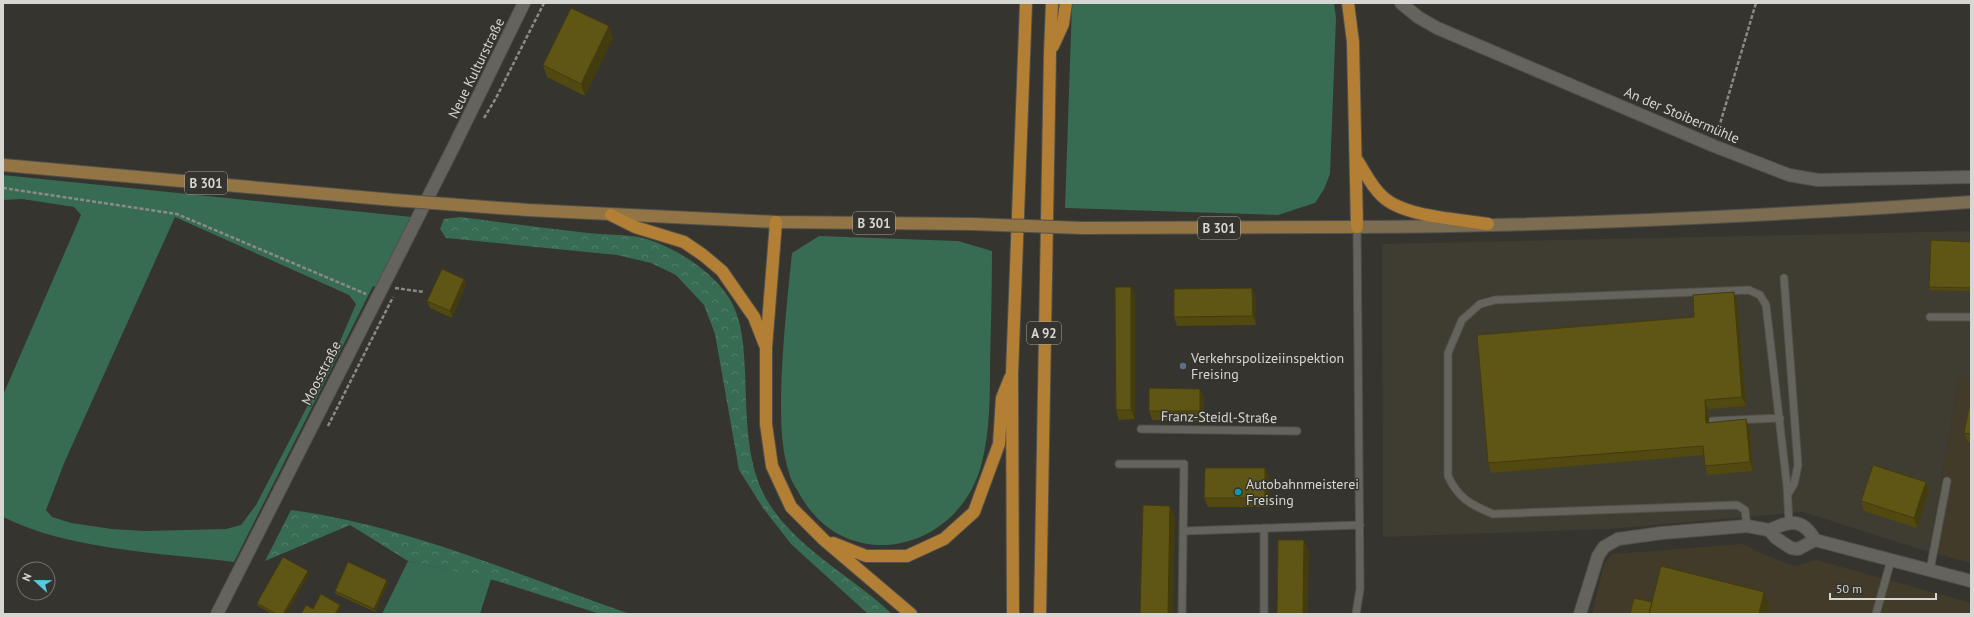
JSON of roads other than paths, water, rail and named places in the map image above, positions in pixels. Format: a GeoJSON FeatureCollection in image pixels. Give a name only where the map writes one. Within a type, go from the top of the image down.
{"type":"FeatureCollection","features":[{"type":"Feature","properties":{"kind":"highway","name":"A 92"},"geometry":{"type":"LineString","coordinates":[[1013,614],[1012,374],[1026,3]]}},
{"type":"Feature","properties":{"kind":"highway","name":"A 92"},"geometry":{"type":"LineString","coordinates":[[1040,614],[1052,3]]}},
{"type":"Feature","properties":{"kind":"highway"},"geometry":{"type":"LineString","coordinates":[[1050,53],[1063,24],[1066,3]]}},
{"type":"Feature","properties":{"kind":"highway"},"geometry":{"type":"LineString","coordinates":[[1348,3],[1353,42],[1357,159],[1357,227]]}},
{"type":"Feature","properties":{"kind":"highway"},"geometry":{"type":"LineString","coordinates":[[1357,159],[1381,196],[1390,203],[1415,212],[1488,224]]}},
{"type":"Feature","properties":{"kind":"highway"},"geometry":{"type":"LineString","coordinates":[[611,215],[635,227],[684,242],[722,271],[754,317],[766,348]]}},
{"type":"Feature","properties":{"kind":"highway"},"geometry":{"type":"LineString","coordinates":[[776,222],[766,348],[766,424],[772,466],[791,507],[824,540],[911,614]]}},
{"type":"Feature","properties":{"kind":"highway"},"geometry":{"type":"LineString","coordinates":[[824,540],[866,556],[907,556],[944,539],[974,512],[999,444],[1002,398],[1012,374]]}},
{"type":"Feature","properties":{"kind":"main road","name":"B 301"},"geometry":{"type":"LineString","coordinates":[[3,165],[394,200],[611,215],[776,222],[972,224],[1082,228],[1357,227]]}},
{"type":"Feature","properties":{"kind":"main road"},"geometry":{"type":"LineString","coordinates":[[1357,227],[1637,221],[1835,211],[1971,202]]}},
{"type":"Feature","properties":{"kind":"street","name":"Neue Kulturstraße"},"geometry":{"type":"LineString","coordinates":[[454,146],[524,3]]}},
{"type":"Feature","properties":{"kind":"street","name":"An der Stoibermühle"},"geometry":{"type":"LineString","coordinates":[[1400,3],[1418,17],[1437,28],[1714,146],[1789,175],[1806,179],[1971,177]]}},
{"type":"Feature","properties":{"kind":"street","name":"Moosstraße"},"geometry":{"type":"LineString","coordinates":[[217,614],[454,146]]}},
{"type":"Feature","properties":{"kind":"street"},"geometry":{"type":"LineString","coordinates":[[1580,614],[1598,556],[1604,547],[1618,539],[1662,533],[1747,526],[1769,530],[1789,522],[1804,526],[1815,540],[1971,581]]}},
{"type":"Feature","properties":{"kind":"street"},"geometry":{"type":"LineString","coordinates":[[1769,530],[1776,538],[1791,548],[1798,549],[1815,540]]}},
{"type":"Feature","properties":{"kind":"lane"},"geometry":{"type":"LineString","coordinates":[[1356,614],[1360,589],[1357,227]]}},
{"type":"Feature","properties":{"kind":"lane"},"geometry":{"type":"LineString","coordinates":[[1784,278],[1798,465],[1794,484],[1788,494]]}},
{"type":"Feature","properties":{"kind":"lane"},"geometry":{"type":"LineString","coordinates":[[1747,526],[1745,510],[1737,505],[1493,514],[1472,505],[1454,490],[1448,476],[1448,353],[1462,320],[1480,304],[1495,300],[1749,290],[1760,296],[1766,305],[1780,418],[1788,494],[1789,522]]}},
{"type":"Feature","properties":{"kind":"lane"},"geometry":{"type":"LineString","coordinates":[[1930,318],[1971,317]]}},
{"type":"Feature","properties":{"kind":"lane"},"geometry":{"type":"LineString","coordinates":[[1712,421],[1780,418]]}},
{"type":"Feature","properties":{"kind":"lane","name":"Franz-Steidl-Straße"},"geometry":{"type":"LineString","coordinates":[[1141,429],[1297,431]]}},
{"type":"Feature","properties":{"kind":"lane"},"geometry":{"type":"LineString","coordinates":[[1119,464],[1184,464],[1182,614]]}},
{"type":"Feature","properties":{"kind":"lane"},"geometry":{"type":"LineString","coordinates":[[1930,570],[1946,482]]}},
{"type":"Feature","properties":{"kind":"lane"},"geometry":{"type":"LineString","coordinates":[[1184,531],[1360,525]]}},
{"type":"Feature","properties":{"kind":"lane"},"geometry":{"type":"LineString","coordinates":[[1264,528],[1264,614]]}},
{"type":"Feature","properties":{"kind":"lane"},"geometry":{"type":"LineString","coordinates":[[1876,614],[1891,560]]}},
{"type":"Feature","properties":{"kind":"place","name":"Verkehrspolizeiinspektion Freising"},"geometry":{"type":"Point","coordinates":[1183,366]}},
{"type":"Feature","properties":{"kind":"place","name":"Autobahnmeisterei Freising"},"geometry":{"type":"Point","coordinates":[1238,492]}}]}
